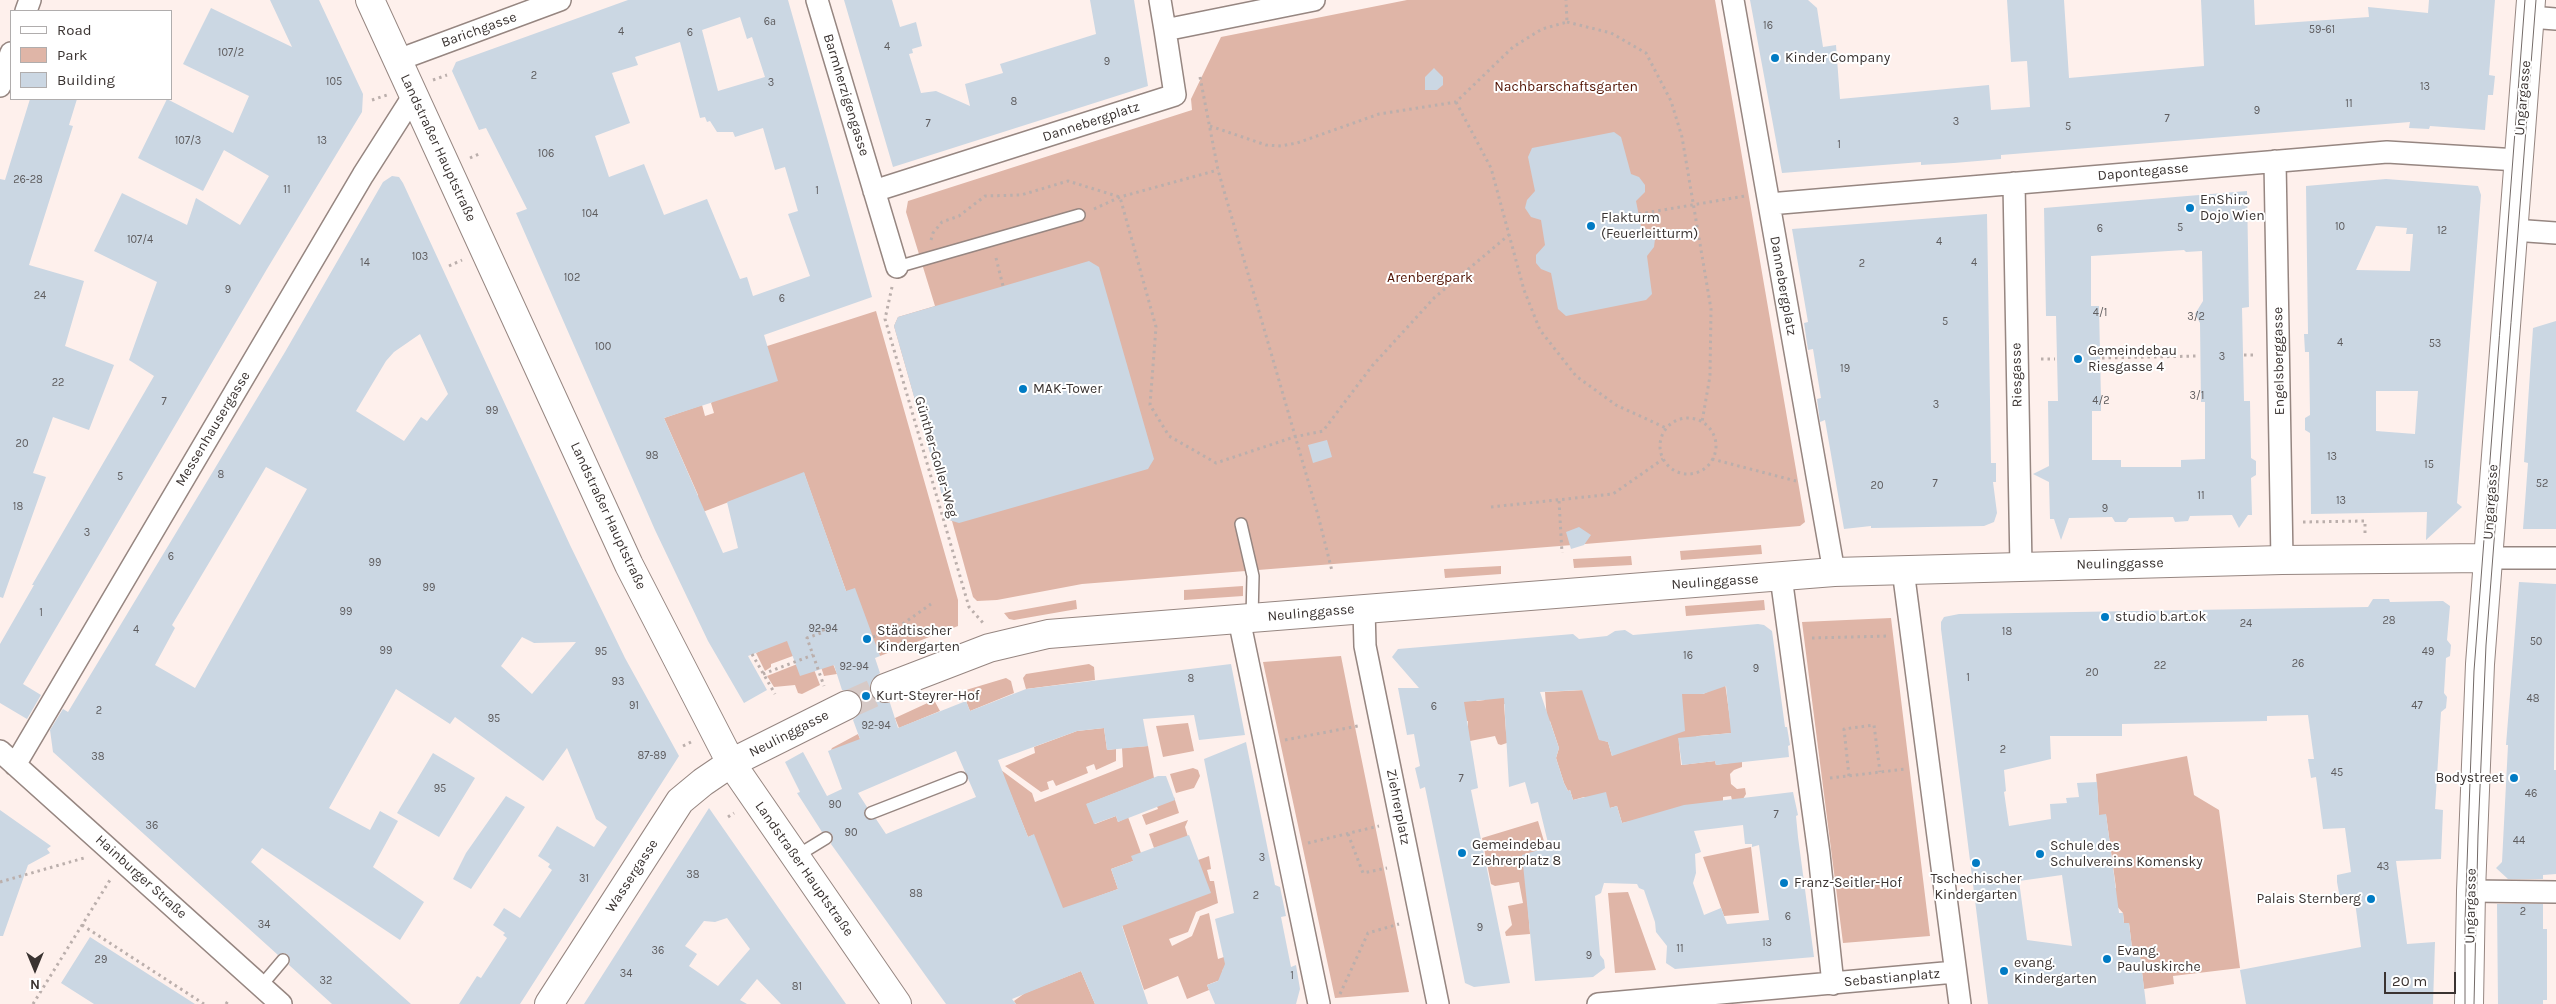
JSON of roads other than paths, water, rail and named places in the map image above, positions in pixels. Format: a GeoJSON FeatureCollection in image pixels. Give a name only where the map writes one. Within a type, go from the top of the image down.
{"type":"FeatureCollection","features":[{"type":"Feature","properties":{"kind":"main road","name":"Landstraßer Hauptstraße"},"geometry":{"type":"LineString","coordinates":[[370,0],[629,565],[731,763],[897,1004]]}},
{"type":"Feature","properties":{"kind":"main road","name":"Ungargasse"},"geometry":{"type":"LineString","coordinates":[[2469,1004],[2479,673],[2487,558],[2518,160],[2539,12]]}},
{"type":"Feature","properties":{"kind":"main road","name":"Neulinggasse"},"geometry":{"type":"LineString","coordinates":[[885,688],[930,669],[990,648],[1048,634],[1245,618],[1834,572],[2282,560],[2487,558]]}},
{"type":"Feature","properties":{"kind":"main road","name":"Neulinggasse"},"geometry":{"type":"LineString","coordinates":[[731,763],[847,704]]}},
{"type":"Feature","properties":{"kind":"main road","name":"Wassergasse"},"geometry":{"type":"LineString","coordinates":[[548,1004],[680,801],[731,763]]}},
{"type":"Feature","properties":{"kind":"street","name":"Barichgasse"},"geometry":{"type":"LineString","coordinates":[[398,60],[560,0]]}},
{"type":"Feature","properties":{"kind":"street","name":"Barmherzigengasse"},"geometry":{"type":"LineString","coordinates":[[817,0],[874,191]]}},
{"type":"Feature","properties":{"kind":"street"},"geometry":{"type":"LineString","coordinates":[[1160,0],[1165,30],[1314,0]]}},
{"type":"Feature","properties":{"kind":"street","name":"Dannebergplatz"},"geometry":{"type":"LineString","coordinates":[[1733,0],[1761,199],[1834,572]]}},
{"type":"Feature","properties":{"kind":"street","name":"Dannebergplatz"},"geometry":{"type":"LineString","coordinates":[[874,191],[1175,95],[1165,30]]}},
{"type":"Feature","properties":{"kind":"street"},"geometry":{"type":"LineString","coordinates":[[0,86],[10,56]]}},
{"type":"Feature","properties":{"kind":"street","name":"Messenhausergasse"},"geometry":{"type":"LineString","coordinates":[[7,758],[363,175],[414,95]]}},
{"type":"Feature","properties":{"kind":"street","name":"Dapontegasse"},"geometry":{"type":"LineString","coordinates":[[1761,199],[2014,183],[2387,152],[2518,160]]}},
{"type":"Feature","properties":{"kind":"street","name":"Engelsberggasse"},"geometry":{"type":"LineString","coordinates":[[2275,161],[2282,560]]}},
{"type":"Feature","properties":{"kind":"street","name":"Riesgasse"},"geometry":{"type":"LineString","coordinates":[[2014,183],[2021,567]]}},
{"type":"Feature","properties":{"kind":"street"},"geometry":{"type":"LineString","coordinates":[[874,191],[897,267]]}},
{"type":"Feature","properties":{"kind":"street"},"geometry":{"type":"LineString","coordinates":[[2513,230],[2556,233]]}},
{"type":"Feature","properties":{"kind":"street","name":"Neulinggasse"},"geometry":{"type":"LineString","coordinates":[[2487,558],[2556,558]]}},
{"type":"Feature","properties":{"kind":"street","name":"Sebastianplatz"},"geometry":{"type":"LineString","coordinates":[[1782,577],[1819,854],[1833,984],[1955,972],[1902,570]]}},
{"type":"Feature","properties":{"kind":"street","name":"Ziehrerplatz"},"geometry":{"type":"LineString","coordinates":[[1364,609],[1365,646],[1438,1004]]}},
{"type":"Feature","properties":{"kind":"street"},"geometry":{"type":"LineString","coordinates":[[1245,618],[1286,848],[1328,1003]]}},
{"type":"Feature","properties":{"kind":"street","name":"Hainburger Straße"},"geometry":{"type":"LineString","coordinates":[[7,758],[281,1004]]}},
{"type":"Feature","properties":{"kind":"street"},"geometry":{"type":"LineString","coordinates":[[2471,891],[2556,892]]}},
{"type":"Feature","properties":{"kind":"street"},"geometry":{"type":"LineString","coordinates":[[1955,972],[1960,1004]]}},
{"type":"Feature","properties":{"kind":"street"},"geometry":{"type":"LineString","coordinates":[[1598,1004],[1833,984]]}},
{"type":"Feature","properties":{"kind":"lane"},"geometry":{"type":"LineString","coordinates":[[897,267],[1079,215]]}},
{"type":"Feature","properties":{"kind":"lane"},"geometry":{"type":"LineString","coordinates":[[1241,524],[1253,576],[1245,618]]}},
{"type":"Feature","properties":{"kind":"lane"},"geometry":{"type":"LineString","coordinates":[[871,813],[961,778]]}},
{"type":"Feature","properties":{"kind":"lane"},"geometry":{"type":"LineString","coordinates":[[795,856],[826,838]]}},
{"type":"Feature","properties":{"kind":"lane"},"geometry":{"type":"LineString","coordinates":[[261,986],[283,960]]}},
{"type":"Feature","properties":{"kind":"tunnel"},"geometry":{"type":"LineString","coordinates":[[847,705],[885,688]]}},
{"type":"Feature","properties":{"kind":"tram line"},"geometry":{"type":"LineString","coordinates":[[2465,1004],[2465,920],[2474,671],[2525,0]]}},
{"type":"Feature","properties":{"kind":"tram line"},"geometry":{"type":"LineString","coordinates":[[2474,1004],[2478,835],[2486,645],[2536,0]]}},
{"type":"Feature","properties":{"kind":"place","name":"Kinder Company"},"geometry":{"type":"Point","coordinates":[1775,58]}},
{"type":"Feature","properties":{"kind":"place","name":"EnShiro Dojo Wien"},"geometry":{"type":"Point","coordinates":[2190,208]}},
{"type":"Feature","properties":{"kind":"place","name":"Flakturm (Feuerleitturm)"},"geometry":{"type":"Point","coordinates":[1591,226]}},
{"type":"Feature","properties":{"kind":"place","name":"Gemeindebau Riesgasse 4"},"geometry":{"type":"Point","coordinates":[2078,359]}},
{"type":"Feature","properties":{"kind":"place","name":"MAK-Tower"},"geometry":{"type":"Point","coordinates":[1023,389]}},
{"type":"Feature","properties":{"kind":"place","name":"studio b.art.ok"},"geometry":{"type":"Point","coordinates":[2105,617]}},
{"type":"Feature","properties":{"kind":"place","name":"Städtischer Kindergarten"},"geometry":{"type":"Point","coordinates":[867,639]}},
{"type":"Feature","properties":{"kind":"place","name":"Kurt-Steyrer-Hof"},"geometry":{"type":"Point","coordinates":[866,696]}},
{"type":"Feature","properties":{"kind":"place","name":"Bodystreet"},"geometry":{"type":"Point","coordinates":[2514,778]}},
{"type":"Feature","properties":{"kind":"place","name":"Gemeindebau Ziehrerplatz 8"},"geometry":{"type":"Point","coordinates":[1462,853]}},
{"type":"Feature","properties":{"kind":"place","name":"Schule des Schulvereins Komensky"},"geometry":{"type":"Point","coordinates":[2040,854]}},
{"type":"Feature","properties":{"kind":"place","name":"Tschechischer Kindergarten"},"geometry":{"type":"Point","coordinates":[1976,863]}},
{"type":"Feature","properties":{"kind":"place","name":"Franz-Seitler-Hof"},"geometry":{"type":"Point","coordinates":[1784,883]}},
{"type":"Feature","properties":{"kind":"place","name":"Palais Sternberg"},"geometry":{"type":"Point","coordinates":[2371,899]}},
{"type":"Feature","properties":{"kind":"place","name":"Evang. Pauluskirche"},"geometry":{"type":"Point","coordinates":[2107,959]}},
{"type":"Feature","properties":{"kind":"place","name":"evang. Kindergarten"},"geometry":{"type":"Point","coordinates":[2004,971]}},
{"type":"Feature","properties":{"kind":"park label","name":"Nachbarschaftsgarten"},"geometry":{"type":"Point","coordinates":[1566,87]}},
{"type":"Feature","properties":{"kind":"park label","name":"Arenbergpark"},"geometry":{"type":"Point","coordinates":[1430,278]}}]}
